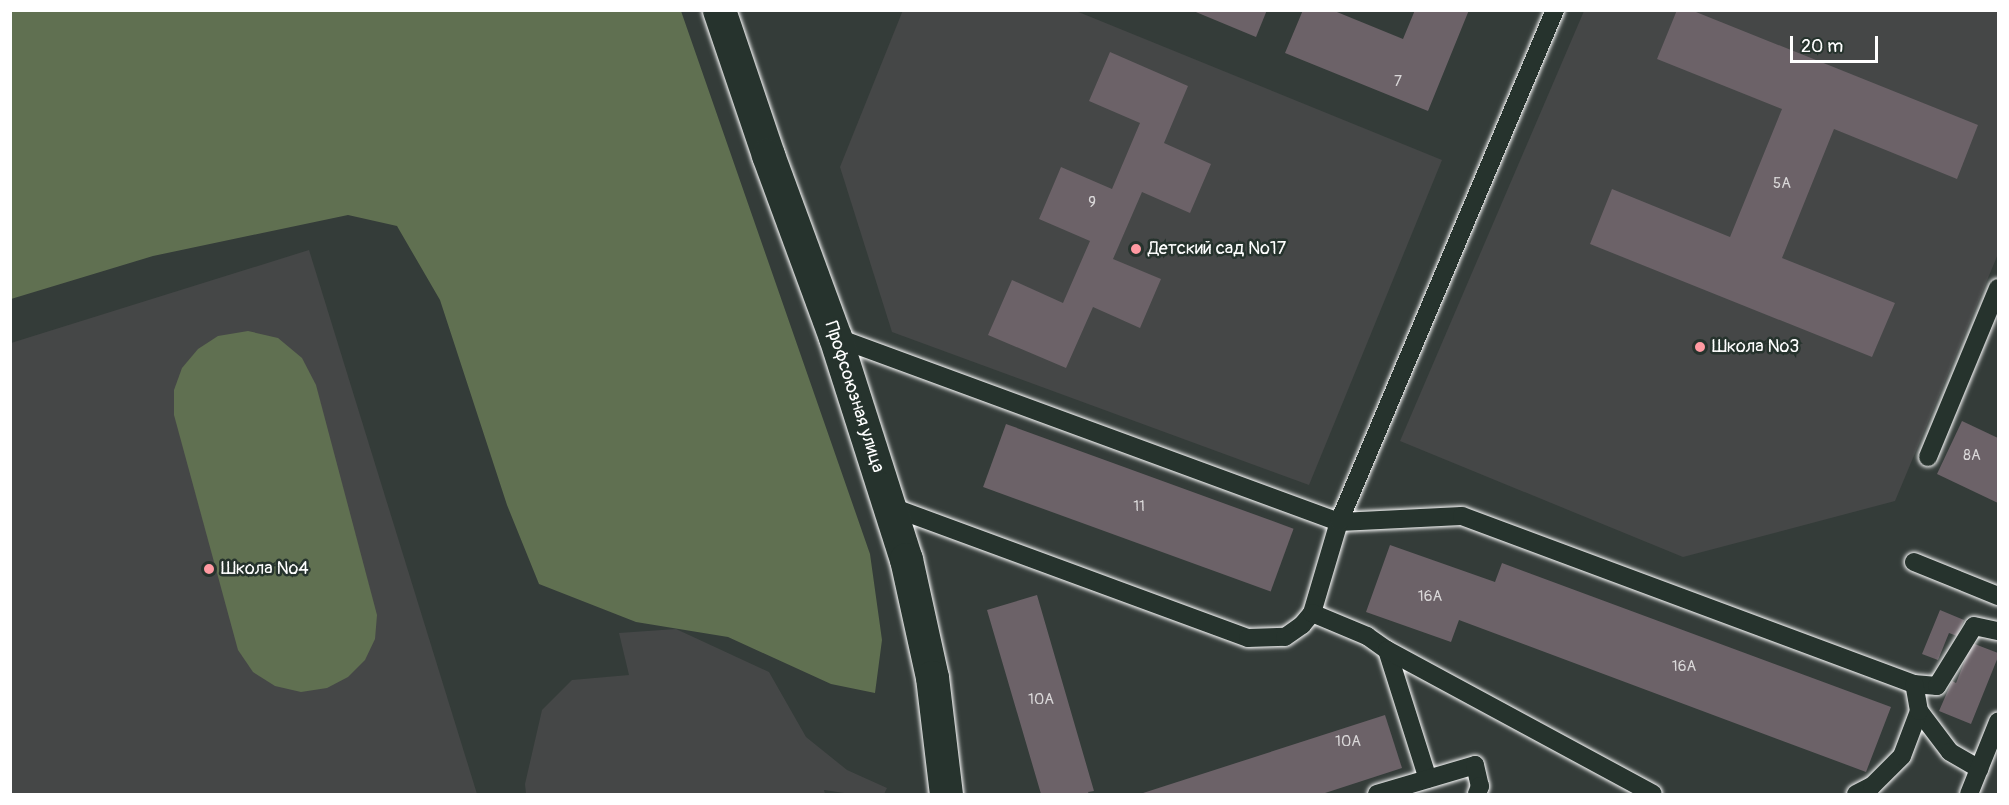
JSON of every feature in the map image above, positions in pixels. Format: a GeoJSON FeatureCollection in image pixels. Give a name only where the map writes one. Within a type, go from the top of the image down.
{"type":"FeatureCollection","features":[{"type":"Feature","properties":{"kind":"street","name":"Профсоюзная улица"},"geometry":{"type":"LineString","coordinates":[[720,10],[768,155],[835,337],[906,559],[932,677],[946,795]]}},
{"type":"Feature","properties":{"kind":"lane"},"geometry":{"type":"LineString","coordinates":[[889,506],[1248,638],[1285,637],[1302,626],[1312,613],[1339,522],[1555,10]]}},
{"type":"Feature","properties":{"kind":"lane"},"geometry":{"type":"LineString","coordinates":[[1928,457],[1998,288]]}},
{"type":"Feature","properties":{"kind":"lane"},"geometry":{"type":"LineString","coordinates":[[835,337],[1339,522],[1462,516],[1914,684],[1937,686],[1974,626],[1998,631]]}},
{"type":"Feature","properties":{"kind":"lane"},"geometry":{"type":"LineString","coordinates":[[1914,562],[1998,596]]}},
{"type":"Feature","properties":{"kind":"lane"},"geometry":{"type":"LineString","coordinates":[[1312,613],[1367,636],[1387,650],[1653,795]]}},
{"type":"Feature","properties":{"kind":"lane"},"geometry":{"type":"LineString","coordinates":[[1387,650],[1428,778]]}},
{"type":"Feature","properties":{"kind":"lane"},"geometry":{"type":"LineString","coordinates":[[1914,684],[1919,711],[1950,752],[1980,769]]}},
{"type":"Feature","properties":{"kind":"lane"},"geometry":{"type":"LineString","coordinates":[[1856,795],[1872,786],[1902,756],[1919,711]]}},
{"type":"Feature","properties":{"kind":"lane"},"geometry":{"type":"LineString","coordinates":[[1970,795],[1998,722]]}},
{"type":"Feature","properties":{"kind":"lane"},"geometry":{"type":"LineString","coordinates":[[1377,795],[1475,765],[1480,786],[1477,795]]}},
{"type":"Feature","properties":{"kind":"shaded area","name":"Детский сад №17"},"geometry":{"type":"Polygon","coordinates":[[[903,10],[1076,11],[1442,160],[1309,485],[892,332],[840,167],[903,10]]]}},
{"type":"Feature","properties":{"kind":"shaded area","name":"Школа №3"},"geometry":{"type":"Polygon","coordinates":[[[1584,11],[1998,11],[1998,254],[1895,501],[1683,557],[1400,441],[1584,11]]]}},
{"type":"Feature","properties":{"kind":"shaded area","name":"Школа №4"},"geometry":{"type":"Polygon","coordinates":[[[309,250],[477,794],[11,794],[11,343],[309,250]]]}},
{"type":"Feature","properties":{"kind":"shaded area"},"geometry":{"type":"Polygon","coordinates":[[[676,629],[769,672],[806,737],[847,770],[887,788],[884,794],[851,794],[824,790],[825,794],[526,794],[525,784],[542,710],[572,680],[629,675],[619,633],[676,629]]]}},
{"type":"Feature","properties":{"kind":"green space"},"geometry":{"type":"Polygon","coordinates":[[[11,10],[681,11],[870,554],[882,640],[875,693],[831,684],[728,637],[636,622],[539,584],[507,505],[440,300],[397,226],[348,215],[153,256],[11,299],[11,10]]]}},
{"type":"Feature","properties":{"kind":"green space"},"geometry":{"type":"Polygon","coordinates":[[[248,331],[278,338],[302,358],[316,385],[377,615],[375,639],[365,660],[348,677],[327,688],[301,692],[275,686],[253,672],[238,650],[174,415],[174,390],[182,368],[198,349],[218,336],[248,331]]]}},
{"type":"Feature","properties":{"kind":"building"},"geometry":{"type":"Polygon","coordinates":[[[1191,10],[1267,10],[1256,37],[1191,10]]]}},
{"type":"Feature","properties":{"kind":"building"},"geometry":{"type":"Polygon","coordinates":[[[1303,10],[1332,10],[1403,39],[1415,10],[1469,10],[1428,111],[1285,53],[1303,10]]]}},
{"type":"Feature","properties":{"kind":"building"},"geometry":{"type":"Polygon","coordinates":[[[1677,10],[1691,10],[1978,125],[1957,179],[1834,129],[1782,258],[1895,303],[1872,357],[1590,244],[1612,189],[1730,237],[1782,109],[1657,59],[1677,10]]]}},
{"type":"Feature","properties":{"kind":"building"},"geometry":{"type":"Polygon","coordinates":[[[1110,52],[1188,86],[1164,143],[1211,164],[1190,213],[1142,192],[1113,259],[1161,279],[1140,328],[1093,307],[1066,368],[988,335],[1012,280],[1063,303],[1090,241],[1039,219],[1061,167],[1112,189],[1140,123],[1089,101],[1110,52]]]}},
{"type":"Feature","properties":{"kind":"building"},"geometry":{"type":"Polygon","coordinates":[[[1962,421],[1998,438],[1998,503],[1937,474],[1962,421]]]}},
{"type":"Feature","properties":{"kind":"building"},"geometry":{"type":"Polygon","coordinates":[[[1006,424],[1294,529],[1271,592],[983,487],[1006,424]]]}},
{"type":"Feature","properties":{"kind":"building"},"geometry":{"type":"Polygon","coordinates":[[[1390,545],[1495,582],[1502,563],[1891,707],[1866,772],[1459,620],[1451,642],[1366,612],[1390,545]]]}},
{"type":"Feature","properties":{"kind":"building"},"geometry":{"type":"Polygon","coordinates":[[[1037,595],[1094,791],[1088,792],[1089,794],[1041,794],[987,610],[1037,595]]]}},
{"type":"Feature","properties":{"kind":"building"},"geometry":{"type":"Polygon","coordinates":[[[1940,610],[1964,620],[1957,636],[1949,633],[1938,660],[1922,654],[1940,610]]]}},
{"type":"Feature","properties":{"kind":"building"},"geometry":{"type":"Polygon","coordinates":[[[1972,643],[1998,653],[1998,657],[1971,724],[1939,711],[1952,681],[1956,683],[1972,643]]]}},
{"type":"Feature","properties":{"kind":"building"},"geometry":{"type":"Polygon","coordinates":[[[1385,715],[1402,768],[1322,794],[1140,794],[1385,715]]]}},
{"type":"Feature","properties":{"kind":"place","name":"Детский сад №17"},"geometry":{"type":"Point","coordinates":[1136,249]}},
{"type":"Feature","properties":{"kind":"place","name":"Школа №3"},"geometry":{"type":"Point","coordinates":[1700,347]}},
{"type":"Feature","properties":{"kind":"place","name":"Школа №4"},"geometry":{"type":"Point","coordinates":[209,569]}}]}
